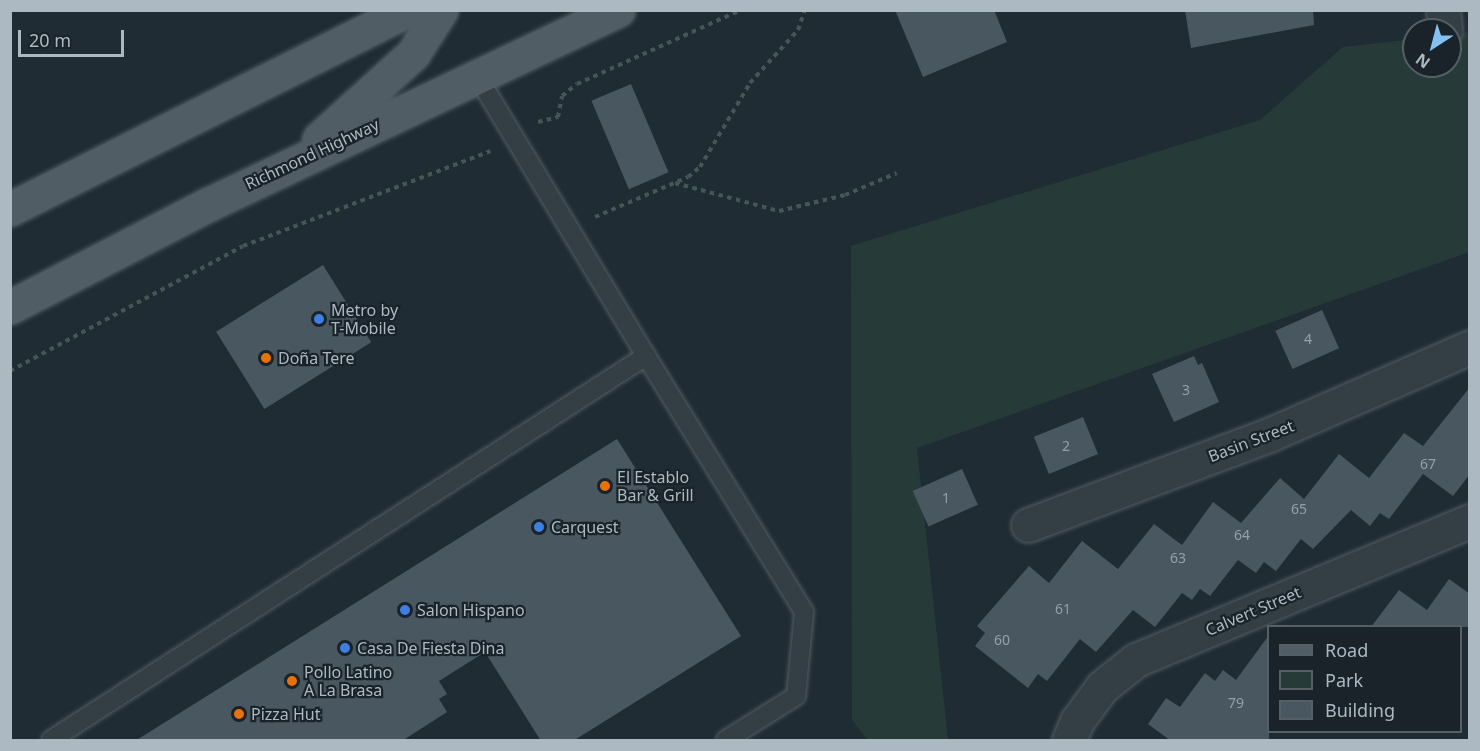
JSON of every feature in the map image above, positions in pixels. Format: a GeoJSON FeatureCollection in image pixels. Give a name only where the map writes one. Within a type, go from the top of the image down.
{"type":"FeatureCollection","features":[{"type":"Feature","properties":{"kind":"main road"},"geometry":{"type":"LineString","coordinates":[[291,164],[413,54],[441,10]]}},
{"type":"Feature","properties":{"kind":"main road","name":"Richmond Highway"},"geometry":{"type":"LineString","coordinates":[[10,307],[291,164],[618,10]]}},
{"type":"Feature","properties":{"kind":"main road"},"geometry":{"type":"LineString","coordinates":[[10,209],[407,11]]}},
{"type":"Feature","properties":{"kind":"street","name":"Basin Street"},"geometry":{"type":"LineString","coordinates":[[1028,525],[1271,434],[1470,347]]}},
{"type":"Feature","properties":{"kind":"street","name":"Calvert Street"},"geometry":{"type":"LineString","coordinates":[[1070,741],[1077,722],[1102,687],[1136,660],[1470,521]]}},
{"type":"Feature","properties":{"kind":"lane"},"geometry":{"type":"LineString","coordinates":[[477,76],[804,612],[796,696],[726,741]]}},
{"type":"Feature","properties":{"kind":"lane"},"geometry":{"type":"LineString","coordinates":[[51,741],[646,356]]}},
{"type":"Feature","properties":{"kind":"path"},"geometry":{"type":"LineString","coordinates":[[541,120],[558,117],[562,96],[577,84],[741,10]]}},
{"type":"Feature","properties":{"kind":"path"},"geometry":{"type":"LineString","coordinates":[[570,228],[674,183],[700,167],[750,83],[798,30],[805,10]]}},
{"type":"Feature","properties":{"kind":"path"},"geometry":{"type":"LineString","coordinates":[[10,370],[243,246],[487,153]]}},
{"type":"Feature","properties":{"kind":"path"},"geometry":{"type":"LineString","coordinates":[[674,183],[778,210],[845,195],[897,173]]}},
{"type":"Feature","properties":{"kind":"green space"},"geometry":{"type":"Polygon","coordinates":[[[1469,32],[1469,252],[917,448],[948,740],[868,740],[852,720],[851,246],[1260,120],[1343,47],[1402,40],[1402,78],[1462,78],[1462,33],[1469,32]]]}},
{"type":"Feature","properties":{"kind":"building"},"geometry":{"type":"Polygon","coordinates":[[[895,10],[994,10],[1007,42],[923,77],[895,10]]]}},
{"type":"Feature","properties":{"kind":"building"},"geometry":{"type":"Polygon","coordinates":[[[1185,10],[1313,10],[1314,25],[1191,48],[1185,10]]]}},
{"type":"Feature","properties":{"kind":"building"},"geometry":{"type":"Polygon","coordinates":[[[631,84],[669,172],[629,189],[591,101],[631,84]]]}},
{"type":"Feature","properties":{"kind":"building"},"geometry":{"type":"Polygon","coordinates":[[[323,265],[371,342],[264,409],[216,332],[323,265]]]}},
{"type":"Feature","properties":{"kind":"building"},"geometry":{"type":"Polygon","coordinates":[[[1322,310],[1339,348],[1292,369],[1275,331],[1322,310]]]}},
{"type":"Feature","properties":{"kind":"building"},"geometry":{"type":"Polygon","coordinates":[[[1194,356],[1198,365],[1202,363],[1219,402],[1174,422],[1152,374],[1194,356]]]}},
{"type":"Feature","properties":{"kind":"building"},"geometry":{"type":"Polygon","coordinates":[[[1470,387],[1470,474],[1453,496],[1423,474],[1389,519],[1380,513],[1370,526],[1351,510],[1313,549],[1301,539],[1276,571],[1264,562],[1256,573],[1238,560],[1210,596],[1200,589],[1192,600],[1182,593],[1155,627],[1133,610],[1096,652],[1080,639],[1047,681],[1038,674],[1028,688],[975,646],[985,633],[977,626],[1029,566],[1049,583],[1082,541],[1118,569],[1154,524],[1182,545],[1213,502],[1241,523],[1280,478],[1304,499],[1339,454],[1369,478],[1404,433],[1423,446],[1470,387]]]}},
{"type":"Feature","properties":{"kind":"building"},"geometry":{"type":"Polygon","coordinates":[[[1083,417],[1098,454],[1049,474],[1034,437],[1083,417]]]}},
{"type":"Feature","properties":{"kind":"building"},"geometry":{"type":"Polygon","coordinates":[[[617,439],[741,636],[573,741],[541,741],[485,652],[439,681],[447,694],[439,699],[447,712],[402,741],[135,741],[617,439]]]}},
{"type":"Feature","properties":{"kind":"building"},"geometry":{"type":"Polygon","coordinates":[[[962,469],[978,505],[929,527],[913,491],[962,469]]]}},
{"type":"Feature","properties":{"kind":"building"},"geometry":{"type":"Polygon","coordinates":[[[1449,579],[1470,594],[1470,627],[1462,627],[1462,625],[1373,625],[1399,590],[1427,610],[1449,579]]]}},
{"type":"Feature","properties":{"kind":"building"},"geometry":{"type":"Polygon","coordinates":[[[1267,638],[1267,733],[1269,733],[1269,741],[1171,741],[1148,724],[1166,698],[1180,707],[1205,673],[1215,681],[1223,670],[1236,680],[1267,638]]]}},
{"type":"Feature","properties":{"kind":"place","name":"Metro by T-Mobile"},"geometry":{"type":"Point","coordinates":[319,319]}},
{"type":"Feature","properties":{"kind":"place","name":"Doña Tere"},"geometry":{"type":"Point","coordinates":[266,358]}},
{"type":"Feature","properties":{"kind":"place","name":"El Establo Bar & Grill"},"geometry":{"type":"Point","coordinates":[605,486]}},
{"type":"Feature","properties":{"kind":"place","name":"Carquest"},"geometry":{"type":"Point","coordinates":[539,527]}},
{"type":"Feature","properties":{"kind":"place","name":"Salon Hispano"},"geometry":{"type":"Point","coordinates":[405,610]}},
{"type":"Feature","properties":{"kind":"place","name":"Casa De Fiesta Dina"},"geometry":{"type":"Point","coordinates":[345,648]}},
{"type":"Feature","properties":{"kind":"place","name":"Pollo Latino A La Brasa"},"geometry":{"type":"Point","coordinates":[292,681]}},
{"type":"Feature","properties":{"kind":"place","name":"Pizza Hut"},"geometry":{"type":"Point","coordinates":[239,714]}}]}
